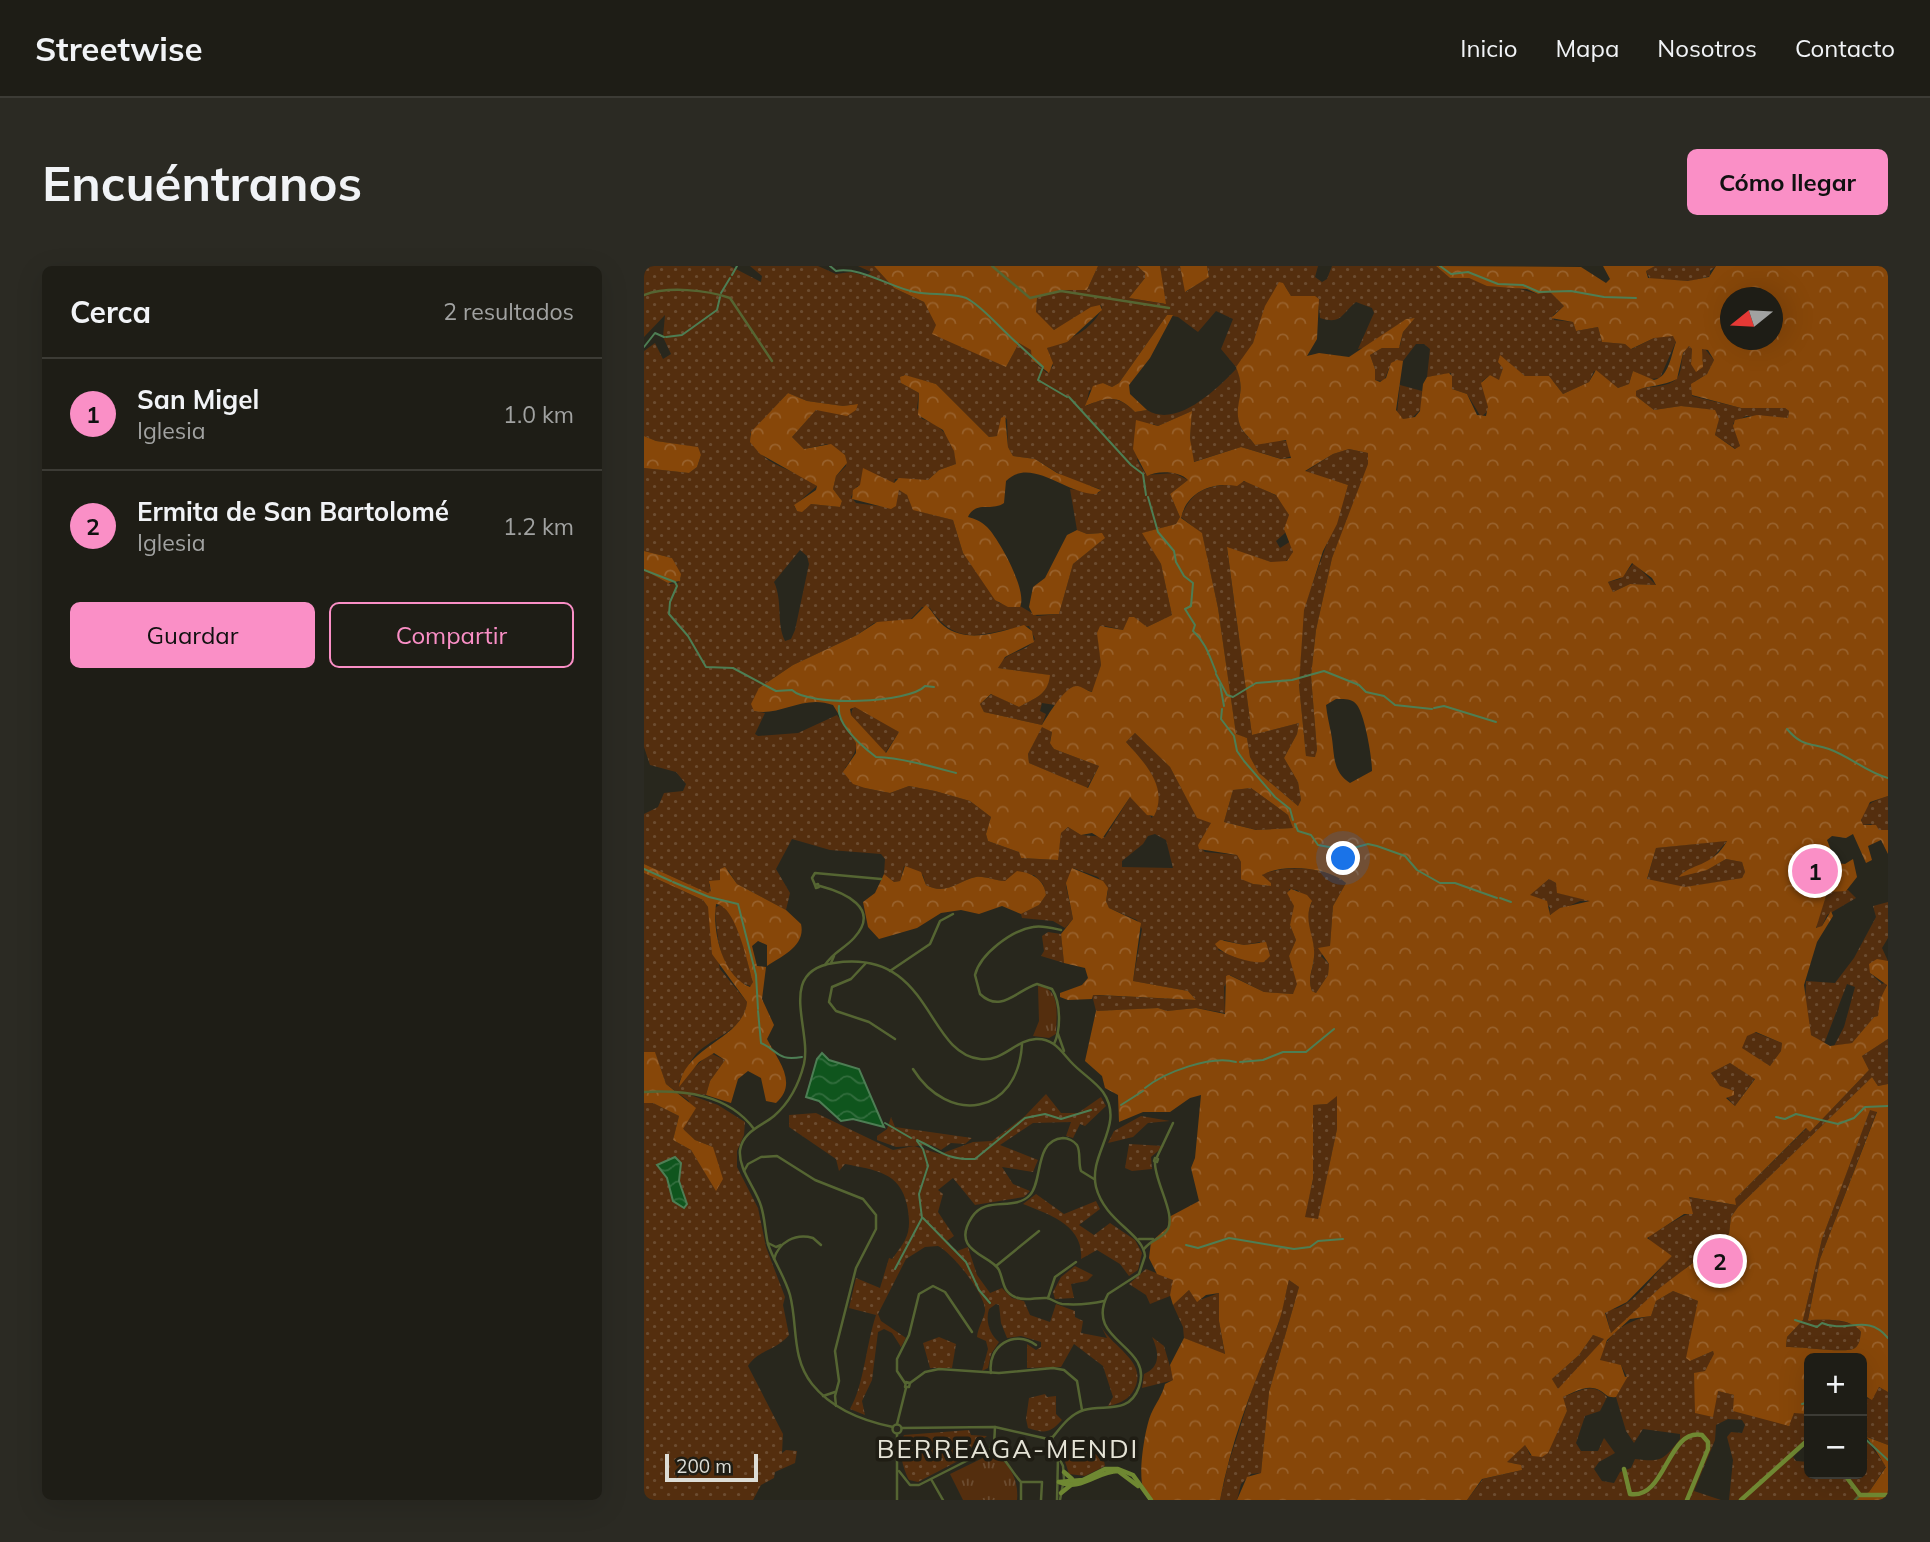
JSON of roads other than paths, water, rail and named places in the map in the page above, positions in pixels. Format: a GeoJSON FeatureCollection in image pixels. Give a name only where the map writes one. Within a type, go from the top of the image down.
{"type":"FeatureCollection","features":[{"type":"Feature","properties":{"kind":"street"},"geometry":{"type":"LineString","coordinates":[[992,266],[1030,298],[1061,291],[1169,308]]}},
{"type":"Feature","properties":{"kind":"street"},"geometry":{"type":"LineString","coordinates":[[644,295],[688,291],[730,298],[772,361]]}},
{"type":"Feature","properties":{"kind":"street"},"geometry":{"type":"LineString","coordinates":[[825,965],[837,950],[857,934],[861,925],[861,911],[857,902],[845,892],[820,886],[816,888],[812,878],[815,873],[881,879]]}},
{"type":"Feature","properties":{"kind":"street"},"geometry":{"type":"LineString","coordinates":[[896,974],[902,963],[930,944],[940,921],[953,914]]}},
{"type":"Feature","properties":{"kind":"street"},"geometry":{"type":"LineString","coordinates":[[1061,930],[1041,926],[1018,932],[985,954],[978,965],[975,980],[983,997],[996,1003],[1010,999],[1031,986],[1041,984],[1049,987],[1057,998],[1058,1034],[1065,1053]]}},
{"type":"Feature","properties":{"kind":"street"},"geometry":{"type":"LineString","coordinates":[[832,956],[836,962]]}},
{"type":"Feature","properties":{"kind":"street"},"geometry":{"type":"LineString","coordinates":[[831,963],[832,956]]}},
{"type":"Feature","properties":{"kind":"street"},"geometry":{"type":"LineString","coordinates":[[850,962],[858,968]]}},
{"type":"Feature","properties":{"kind":"street"},"geometry":{"type":"LineString","coordinates":[[1050,1440],[995,1427],[902,1428],[866,1420],[836,1406],[823,1396],[811,1383],[798,1356],[790,1297],[768,1242],[762,1209],[741,1164],[743,1143],[754,1129],[780,1110],[801,1077],[806,1052],[799,995],[807,977],[831,963],[866,963],[890,971],[901,978],[923,1000],[938,1026],[964,1054],[976,1059],[992,1059],[1037,1039],[1054,1044],[1065,1053],[1100,1089],[1110,1107],[1110,1130],[1094,1179]]}},
{"type":"Feature","properties":{"kind":"street"},"geometry":{"type":"LineString","coordinates":[[859,963],[855,974],[832,987],[828,994],[830,1005],[836,1011],[869,1022],[895,1039]]}},
{"type":"Feature","properties":{"kind":"street"},"geometry":{"type":"LineString","coordinates":[[858,968],[866,963]]}},
{"type":"Feature","properties":{"kind":"street"},"geometry":{"type":"LineString","coordinates":[[890,971],[900,969]]}},
{"type":"Feature","properties":{"kind":"street"},"geometry":{"type":"LineString","coordinates":[[900,969],[901,978]]}},
{"type":"Feature","properties":{"kind":"street"},"geometry":{"type":"LineString","coordinates":[[1054,1044],[1058,1034]]}},
{"type":"Feature","properties":{"kind":"street"},"geometry":{"type":"LineString","coordinates":[[913,1069],[926,1086],[942,1097],[977,1105],[993,1101],[1007,1091],[1017,1078],[1022,1045]]}},
{"type":"Feature","properties":{"kind":"street"},"geometry":{"type":"LineString","coordinates":[[1016,1048],[1021,1062]]}},
{"type":"Feature","properties":{"kind":"street"},"geometry":{"type":"LineString","coordinates":[[644,1092],[690,1092],[728,1107],[754,1129]]}},
{"type":"Feature","properties":{"kind":"street"},"geometry":{"type":"LineString","coordinates":[[1144,1249],[1167,1231],[1171,1219],[1156,1178],[1154,1158],[1157,1157],[1173,1124]]}},
{"type":"Feature","properties":{"kind":"street"},"geometry":{"type":"LineString","coordinates":[[1050,1440],[1063,1424],[1085,1409],[1123,1405],[1133,1397],[1140,1380],[1138,1363],[1109,1333],[1102,1311],[1104,1301],[1116,1286],[1139,1274],[1144,1261],[1144,1249],[1139,1240],[1110,1216],[1094,1179],[1081,1171],[1079,1149],[1074,1142],[1064,1138],[1052,1144],[1040,1161],[1035,1187],[1028,1197],[1017,1202],[981,1208],[971,1218],[966,1234],[970,1247],[979,1257],[996,1266],[1003,1286],[1013,1296],[1021,1299],[1048,1298],[1063,1304],[1104,1301]]}},
{"type":"Feature","properties":{"kind":"street"},"geometry":{"type":"LineString","coordinates":[[741,1156],[747,1163]]}},
{"type":"Feature","properties":{"kind":"street"},"geometry":{"type":"LineString","coordinates":[[741,1164],[778,1156],[815,1180],[863,1199],[876,1215],[876,1229],[856,1268],[835,1361],[839,1383],[829,1401]]}},
{"type":"Feature","properties":{"kind":"street"},"geometry":{"type":"LineString","coordinates":[[744,1171],[747,1163]]}},
{"type":"Feature","properties":{"kind":"street"},"geometry":{"type":"LineString","coordinates":[[996,1266],[1039,1231]]}},
{"type":"Feature","properties":{"kind":"street"},"geometry":{"type":"LineString","coordinates":[[771,1251],[794,1237],[807,1236],[821,1245]]}},
{"type":"Feature","properties":{"kind":"street"},"geometry":{"type":"LineString","coordinates":[[1139,1240],[1154,1239]]}},
{"type":"Feature","properties":{"kind":"street"},"geometry":{"type":"LineString","coordinates":[[768,1242],[776,1248]]}},
{"type":"Feature","properties":{"kind":"street"},"geometry":{"type":"LineString","coordinates":[[774,1259],[776,1248]]}},
{"type":"Feature","properties":{"kind":"street"},"geometry":{"type":"LineString","coordinates":[[1000,1273],[1004,1262]]}},
{"type":"Feature","properties":{"kind":"street"},"geometry":{"type":"LineString","coordinates":[[1048,1298],[1057,1275],[1076,1262]]}},
{"type":"Feature","properties":{"kind":"street"},"geometry":{"type":"LineString","coordinates":[[907,1383],[899,1375],[897,1363],[909,1335],[917,1297],[923,1290],[933,1286],[943,1290],[972,1332]]}},
{"type":"Feature","properties":{"kind":"street"},"geometry":{"type":"LineString","coordinates":[[1093,1303],[1102,1311]]}},
{"type":"Feature","properties":{"kind":"street"},"geometry":{"type":"LineString","coordinates":[[991,1373],[993,1353],[1003,1343],[1022,1338],[1036,1345]]}},
{"type":"Feature","properties":{"kind":"street"},"geometry":{"type":"LineString","coordinates":[[897,1500],[899,1471],[895,1426],[907,1383],[925,1372],[939,1369],[991,1373],[1044,1368],[1064,1370],[1077,1381],[1085,1409]]}},
{"type":"Feature","properties":{"kind":"street"},"geometry":{"type":"LineString","coordinates":[[823,1396],[834,1394]]}},
{"type":"Feature","properties":{"kind":"street"},"geometry":{"type":"LineString","coordinates":[[834,1394],[836,1406]]}},
{"type":"Feature","properties":{"kind":"street"},"geometry":{"type":"LineString","coordinates":[[995,1427],[995,1450]]}},
{"type":"Feature","properties":{"kind":"street"},"geometry":{"type":"LineString","coordinates":[[897,1434],[902,1428]]}},
{"type":"Feature","properties":{"kind":"street"},"geometry":{"type":"LineString","coordinates":[[1623,1469],[1630,1494],[1641,1494],[1657,1484],[1686,1436],[1702,1435],[1708,1443],[1708,1449],[1687,1500]]}},
{"type":"Feature","properties":{"kind":"street"},"geometry":{"type":"LineString","coordinates":[[1050,1440],[1064,1472],[1074,1483]]}},
{"type":"Feature","properties":{"kind":"street"},"geometry":{"type":"LineString","coordinates":[[1741,1500],[1804,1444]]}},
{"type":"Feature","properties":{"kind":"street"},"geometry":{"type":"LineString","coordinates":[[899,1471],[911,1485],[931,1479],[994,1445]]}},
{"type":"Feature","properties":{"kind":"street"},"geometry":{"type":"LineString","coordinates":[[990,1449],[1009,1462],[1012,1472],[1021,1482],[1021,1500]]}},
{"type":"Feature","properties":{"kind":"street"},"geometry":{"type":"LineString","coordinates":[[1058,1457],[1062,1482],[1058,1500]]}},
{"type":"Feature","properties":{"kind":"street"},"geometry":{"type":"LineString","coordinates":[[1062,1482],[1074,1483],[1118,1471],[1132,1479],[1151,1500]]}},
{"type":"Feature","properties":{"kind":"street"},"geometry":{"type":"LineString","coordinates":[[1058,1500],[1064,1472]]}},
{"type":"Feature","properties":{"kind":"street"},"geometry":{"type":"LineString","coordinates":[[931,1479],[943,1500]]}},
{"type":"Feature","properties":{"kind":"street"},"geometry":{"type":"LineString","coordinates":[[1848,1479],[1860,1495]]}},
{"type":"Feature","properties":{"kind":"street"},"geometry":{"type":"LineString","coordinates":[[1021,1482],[1042,1482],[1041,1500]]}},
{"type":"Feature","properties":{"kind":"street"},"geometry":{"type":"LineString","coordinates":[[1061,1493],[1074,1483]]}},
{"type":"Feature","properties":{"kind":"street"},"geometry":{"type":"LineString","coordinates":[[1855,1500],[1860,1495],[1888,1495]]}},
{"type":"Feature","properties":{"kind":"water"},"geometry":{"type":"Polygon","coordinates":[[[822,1053],[829,1060],[859,1069],[884,1127],[853,1119],[841,1121],[819,1101],[806,1097],[817,1059],[822,1053]]]}},
{"type":"Feature","properties":{"kind":"water"},"geometry":{"type":"Polygon","coordinates":[[[675,1157],[681,1163],[679,1181],[687,1204],[684,1208],[673,1201],[667,1178],[657,1165],[675,1157]]]}},
{"type":"Feature","properties":{"kind":"waterway"},"geometry":{"type":"LineString","coordinates":[[732,275],[737,266]]}},
{"type":"Feature","properties":{"kind":"waterway"},"geometry":{"type":"LineString","coordinates":[[830,266],[836,271],[865,274],[906,290],[968,299],[1017,343]]}},
{"type":"Feature","properties":{"kind":"waterway"},"geometry":{"type":"LineString","coordinates":[[1440,266],[1451,274],[1468,272],[1498,284],[1523,285],[1539,292],[1571,291],[1604,297],[1636,298]]}},
{"type":"Feature","properties":{"kind":"waterway"},"geometry":{"type":"LineString","coordinates":[[721,293],[730,278]]}},
{"type":"Feature","properties":{"kind":"waterway"},"geometry":{"type":"LineString","coordinates":[[666,337],[682,335],[717,310],[720,297]]}},
{"type":"Feature","properties":{"kind":"waterway"},"geometry":{"type":"LineString","coordinates":[[644,347],[655,333],[664,337]]}},
{"type":"Feature","properties":{"kind":"waterway"},"geometry":{"type":"LineString","coordinates":[[1018,344],[1043,367],[1038,380],[1067,397]]}},
{"type":"Feature","properties":{"kind":"waterway"},"geometry":{"type":"LineString","coordinates":[[1069,397],[1131,465],[1143,474],[1146,495]]}},
{"type":"Feature","properties":{"kind":"waterway"},"geometry":{"type":"LineString","coordinates":[[1148,497],[1158,532],[1174,551],[1176,562],[1184,576],[1193,583],[1191,606],[1185,609],[1195,625],[1193,631],[1204,645],[1216,672]]}},
{"type":"Feature","properties":{"kind":"waterway"},"geometry":{"type":"LineString","coordinates":[[644,570],[675,582],[677,586],[670,602],[669,614],[688,636],[706,667],[733,668],[776,691],[792,690],[818,699],[838,701],[881,699],[916,692],[925,686],[934,687]]}},
{"type":"Feature","properties":{"kind":"waterway"},"geometry":{"type":"LineString","coordinates":[[1216,674],[1227,695],[1233,697],[1256,683],[1292,680],[1324,671],[1359,685],[1366,692],[1384,696],[1395,705],[1432,709]]}},
{"type":"Feature","properties":{"kind":"waterway"},"geometry":{"type":"LineString","coordinates":[[1220,684],[1224,706]]}},
{"type":"Feature","properties":{"kind":"waterway"},"geometry":{"type":"LineString","coordinates":[[839,706],[839,713],[846,728],[876,757],[956,773]]}},
{"type":"Feature","properties":{"kind":"waterway"},"geometry":{"type":"LineString","coordinates":[[1434,708],[1444,706],[1496,722]]}},
{"type":"Feature","properties":{"kind":"waterway"},"geometry":{"type":"LineString","coordinates":[[1222,709],[1221,719],[1234,736],[1237,751],[1275,797],[1290,809],[1293,820]]}},
{"type":"Feature","properties":{"kind":"waterway"},"geometry":{"type":"LineString","coordinates":[[1787,729],[1802,742],[1837,752],[1888,778]]}},
{"type":"Feature","properties":{"kind":"waterway"},"geometry":{"type":"LineString","coordinates":[[1295,824],[1298,831],[1311,835],[1318,845],[1346,850],[1368,844],[1377,846],[1405,856],[1417,870],[1440,883],[1455,883],[1497,898]]}},
{"type":"Feature","properties":{"kind":"waterway"},"geometry":{"type":"LineString","coordinates":[[644,869],[671,881]]}},
{"type":"Feature","properties":{"kind":"waterway"},"geometry":{"type":"LineString","coordinates":[[673,882],[709,897],[738,904],[756,975],[758,1009]]}},
{"type":"Feature","properties":{"kind":"waterway"},"geometry":{"type":"LineString","coordinates":[[1500,898],[1511,902]]}},
{"type":"Feature","properties":{"kind":"waterway"},"geometry":{"type":"LineString","coordinates":[[758,1011],[761,1043],[783,1057],[802,1057]]}},
{"type":"Feature","properties":{"kind":"waterway"},"geometry":{"type":"LineString","coordinates":[[1240,1062],[1263,1060],[1283,1052],[1306,1052],[1334,1029]]}},
{"type":"Feature","properties":{"kind":"waterway"},"geometry":{"type":"LineString","coordinates":[[1145,1088],[1164,1076],[1189,1066],[1214,1061],[1236,1062]]}},
{"type":"Feature","properties":{"kind":"waterway"},"geometry":{"type":"LineString","coordinates":[[1121,1105],[1143,1091]]}},
{"type":"Feature","properties":{"kind":"waterway"},"geometry":{"type":"LineString","coordinates":[[1776,1117],[1785,1119],[1796,1114],[1838,1124],[1854,1118],[1865,1107],[1888,1106]]}},
{"type":"Feature","properties":{"kind":"waterway"},"geometry":{"type":"LineString","coordinates":[[917,1140],[950,1156],[975,1159],[1025,1118],[1045,1114],[1061,1119],[1091,1110]]}},
{"type":"Feature","properties":{"kind":"waterway"},"geometry":{"type":"LineString","coordinates":[[885,1123],[911,1138]]}},
{"type":"Feature","properties":{"kind":"waterway"},"geometry":{"type":"LineString","coordinates":[[895,1269],[922,1218],[919,1194],[928,1166],[923,1149],[917,1141]]}},
{"type":"Feature","properties":{"kind":"waterway"},"geometry":{"type":"LineString","coordinates":[[923,1218],[966,1262],[979,1290],[990,1303]]}},
{"type":"Feature","properties":{"kind":"waterway"},"geometry":{"type":"LineString","coordinates":[[1186,1245],[1198,1248],[1229,1238],[1294,1249],[1310,1247],[1318,1241],[1343,1239]]}},
{"type":"Feature","properties":{"kind":"waterway"},"geometry":{"type":"LineString","coordinates":[[1795,1320],[1817,1327],[1822,1323],[1831,1326],[1872,1326],[1888,1338]]}},
{"type":"Feature","properties":{"kind":"waterway"},"geometry":{"type":"LineString","coordinates":[[1867,1441],[1888,1460]]}},
{"type":"Feature","properties":{"kind":"place","name":"San Migel"},"geometry":{"type":"Point","coordinates":[1815,871]}},
{"type":"Feature","properties":{"kind":"place","name":"Ermita de San Bartolomé"},"geometry":{"type":"Point","coordinates":[1720,1261]}},
{"type":"Feature","properties":{"kind":"district","name":"BERREAGA-MENDI"},"geometry":{"type":"Point","coordinates":[1008,1448]}}]}
